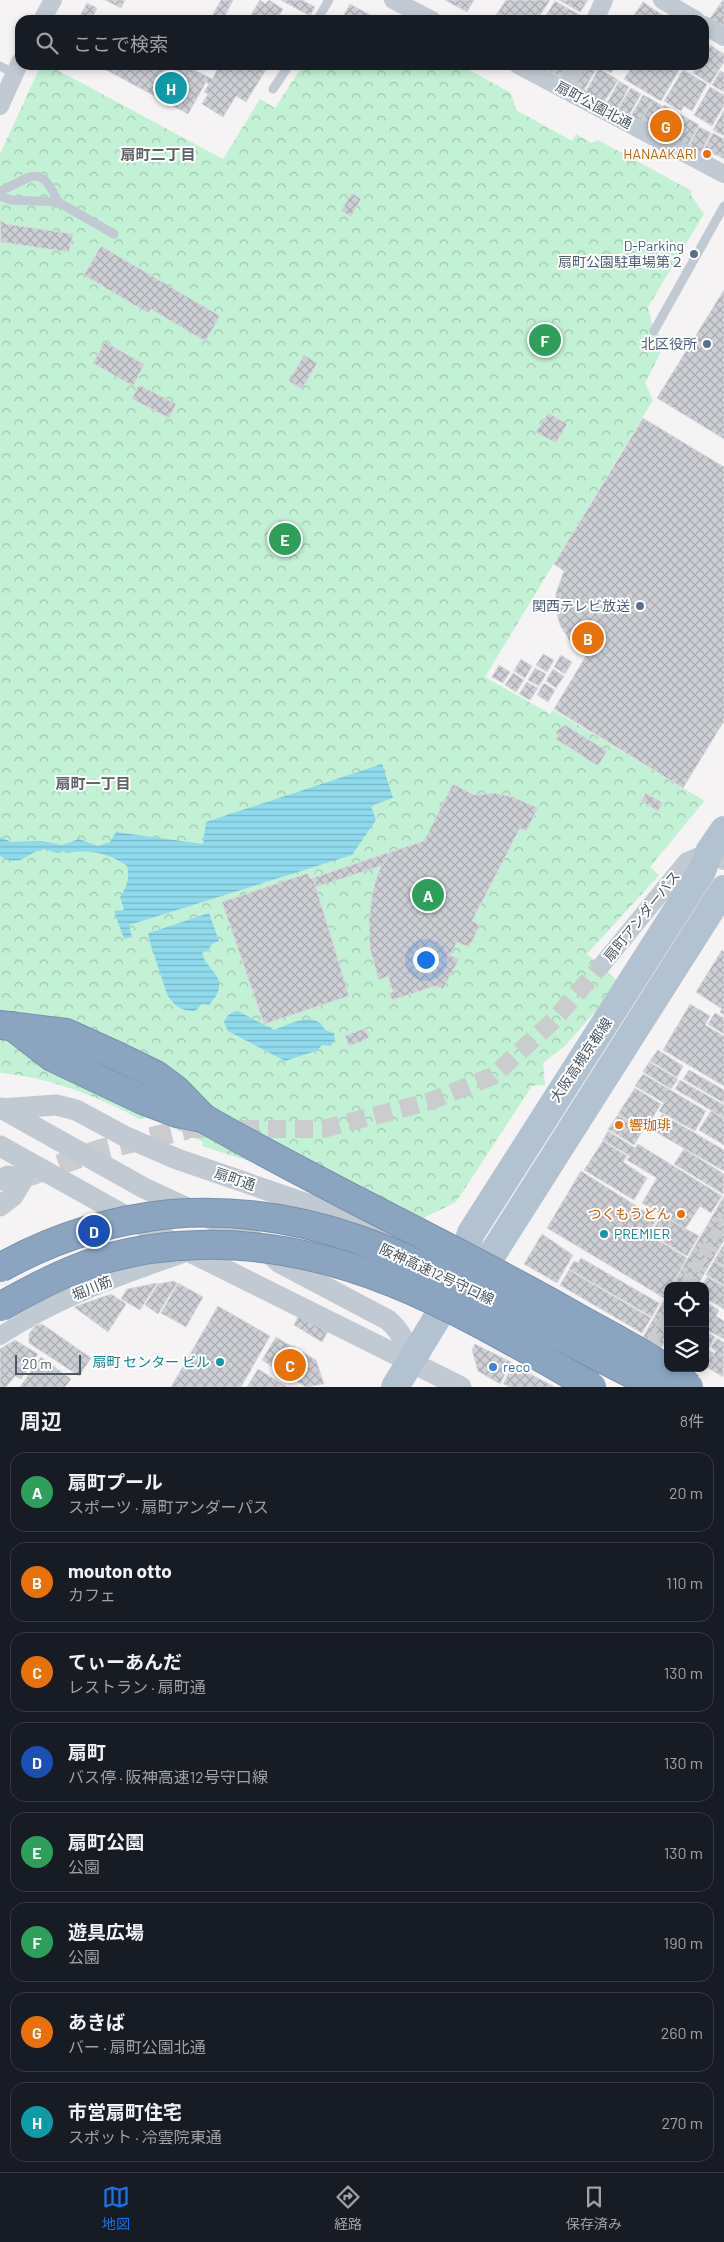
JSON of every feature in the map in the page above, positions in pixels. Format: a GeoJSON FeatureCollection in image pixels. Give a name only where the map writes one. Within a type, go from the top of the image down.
{"type":"FeatureCollection","features":[{"type":"Feature","properties":{"kind":"highway"},"geometry":{"type":"LineString","coordinates":[[6,1025],[149,1087],[260,1151],[486,1266],[640,1354],[689,1387]]}},
{"type":"Feature","properties":{"kind":"highway","name":"阪神高速12号守口線"},"geometry":{"type":"LineString","coordinates":[[0,1268],[52,1242],[91,1228],[151,1216],[220,1212],[281,1218],[342,1233],[412,1259],[474,1289],[658,1387]]}},
{"type":"Feature","properties":{"kind":"highway","name":"阪神高速12号守口線"},"geometry":{"type":"LineString","coordinates":[[0,1306],[72,1271],[131,1253],[185,1246],[244,1245],[272,1248],[332,1260],[402,1285],[460,1313],[592,1387]]}},
{"type":"Feature","properties":{"kind":"main road","name":"大阪高槻京都線"},"geometry":{"type":"LineString","coordinates":[[395,1387],[451,1295],[471,1232],[697,879],[719,848]]}},
{"type":"Feature","properties":{"kind":"main road","name":"大阪高槻京都線"},"geometry":{"type":"LineString","coordinates":[[451,1295],[488,1261],[724,889]]}},
{"type":"Feature","properties":{"kind":"street"},"geometry":{"type":"LineString","coordinates":[[45,15],[53,0]]}},
{"type":"Feature","properties":{"kind":"street"},"geometry":{"type":"LineString","coordinates":[[393,0],[422,15]]}},
{"type":"Feature","properties":{"kind":"street"},"geometry":{"type":"LineString","coordinates":[[597,15],[604,0]]}},
{"type":"Feature","properties":{"kind":"street"},"geometry":{"type":"LineString","coordinates":[[662,0],[688,15]]}},
{"type":"Feature","properties":{"kind":"street"},"geometry":{"type":"LineString","coordinates":[[709,28],[724,37]]}},
{"type":"Feature","properties":{"kind":"street"},"geometry":{"type":"LineString","coordinates":[[0,106],[12,67]]}},
{"type":"Feature","properties":{"kind":"street","name":"扇町公園北通"},"geometry":{"type":"LineString","coordinates":[[527,70],[724,174]]}},
{"type":"Feature","properties":{"kind":"street"},"geometry":{"type":"LineString","coordinates":[[565,90],[574,70]]}},
{"type":"Feature","properties":{"kind":"street","name":"扇町アンダーパス"},"geometry":{"type":"LineString","coordinates":[[601,966],[687,860],[719,848]]}},
{"type":"Feature","properties":{"kind":"street","name":"扇町通"},"geometry":{"type":"LineString","coordinates":[[1,1108],[56,1105],[76,1110],[160,1153],[412,1240],[434,1244],[449,1242],[471,1232]]}},
{"type":"Feature","properties":{"kind":"street","name":"扇町通"},"geometry":{"type":"LineString","coordinates":[[1,1108],[144,1188],[250,1237],[280,1263],[388,1320],[397,1327],[405,1339],[411,1361]]}},
{"type":"Feature","properties":{"kind":"street"},"geometry":{"type":"LineString","coordinates":[[0,1146],[190,1252],[461,1387]]}},
{"type":"Feature","properties":{"kind":"street"},"geometry":{"type":"LineString","coordinates":[[0,1180],[8,1176],[24,1178],[13,1196],[0,1206]]}},
{"type":"Feature","properties":{"kind":"street"},"geometry":{"type":"LineString","coordinates":[[194,1212],[255,1213],[305,1203]]}},
{"type":"Feature","properties":{"kind":"street","name":"扇町通"},"geometry":{"type":"LineString","coordinates":[[250,1237],[293,1242],[344,1254],[451,1295],[500,1308],[639,1387]]}},
{"type":"Feature","properties":{"kind":"street","name":"堀川筋"},"geometry":{"type":"LineString","coordinates":[[0,1336],[39,1311],[71,1296],[190,1252]]}},
{"type":"Feature","properties":{"kind":"lane"},"geometry":{"type":"LineString","coordinates":[[320,15],[329,0]]}},
{"type":"Feature","properties":{"kind":"lane"},"geometry":{"type":"LineString","coordinates":[[273,89],[285,70]]}},
{"type":"Feature","properties":{"kind":"lane"},"geometry":{"type":"LineString","coordinates":[[0,191],[36,176],[44,178],[51,185],[58,202]]}},
{"type":"Feature","properties":{"kind":"lane"},"geometry":{"type":"LineString","coordinates":[[0,196],[11,200],[58,202],[114,234]]}},
{"type":"Feature","properties":{"kind":"lane"},"geometry":{"type":"LineString","coordinates":[[654,331],[724,206]]}},
{"type":"Feature","properties":{"kind":"green space"},"geometry":{"type":"Polygon","coordinates":[[[39,70],[57,70],[223,159],[260,99],[275,108],[300,70],[469,70],[511,93],[516,110],[572,141],[576,134],[591,143],[598,140],[692,191],[691,195],[704,214],[648,307],[654,332],[667,340],[645,383],[653,400],[485,677],[550,714],[553,710],[703,800],[706,799],[650,867],[659,875],[587,954],[620,983],[565,1046],[543,1063],[545,1085],[532,1086],[456,1202],[423,1218],[202,1146],[203,1142],[148,1116],[139,1119],[72,1089],[18,1075],[0,1073],[0,154],[39,70]]]}},
{"type":"Feature","properties":{"kind":"water"},"geometry":{"type":"Polygon","coordinates":[[[382,764],[393,798],[371,806],[376,820],[352,855],[129,925],[132,937],[124,939],[114,911],[124,910],[120,897],[127,882],[127,866],[106,855],[91,852],[66,853],[64,851],[58,853],[43,849],[23,859],[13,861],[0,856],[0,837],[11,842],[42,841],[62,845],[79,839],[98,846],[110,842],[116,832],[203,844],[206,822],[382,764]]]}},
{"type":"Feature","properties":{"kind":"water"},"geometry":{"type":"Polygon","coordinates":[[[209,913],[219,941],[212,944],[207,952],[202,950],[203,957],[219,980],[219,987],[209,1005],[202,1004],[195,1011],[182,1009],[167,994],[148,936],[149,933],[209,913]]]}},
{"type":"Feature","properties":{"kind":"water"},"geometry":{"type":"Polygon","coordinates":[[[238,1011],[274,1030],[302,1020],[315,1020],[325,1030],[334,1033],[335,1039],[331,1046],[322,1045],[316,1051],[285,1061],[228,1031],[225,1020],[230,1014],[238,1011]]]}},
{"type":"Feature","properties":{"kind":"building"},"geometry":{"type":"Polygon","coordinates":[[[105,0],[125,0],[121,8],[105,0]]]}},
{"type":"Feature","properties":{"kind":"building"},"geometry":{"type":"Polygon","coordinates":[[[221,0],[233,0],[226,15],[213,15],[221,0]]]}},
{"type":"Feature","properties":{"kind":"building"},"geometry":{"type":"Polygon","coordinates":[[[260,0],[265,4],[269,0],[283,9],[280,15],[251,15],[260,0]]]}},
{"type":"Feature","properties":{"kind":"building"},"geometry":{"type":"Polygon","coordinates":[[[281,0],[302,0],[315,7],[311,15],[281,0]]]}},
{"type":"Feature","properties":{"kind":"building"},"geometry":{"type":"Polygon","coordinates":[[[445,0],[474,0],[467,12],[445,0]]]}},
{"type":"Feature","properties":{"kind":"building"},"geometry":{"type":"Polygon","coordinates":[[[506,0],[550,0],[540,15],[496,15],[506,0]]]}},
{"type":"Feature","properties":{"kind":"building"},"geometry":{"type":"Polygon","coordinates":[[[559,0],[588,0],[580,12],[559,0]]]}},
{"type":"Feature","properties":{"kind":"building"},"geometry":{"type":"Polygon","coordinates":[[[724,0],[724,32],[709,22],[724,0]]]}},
{"type":"Feature","properties":{"kind":"building"},"geometry":{"type":"Polygon","coordinates":[[[555,1],[580,15],[546,15],[555,1]]]}},
{"type":"Feature","properties":{"kind":"building"},"geometry":{"type":"Polygon","coordinates":[[[643,2],[662,15],[634,15],[643,2]]]}},
{"type":"Feature","properties":{"kind":"building"},"geometry":{"type":"Polygon","coordinates":[[[87,3],[97,8],[94,15],[81,15],[87,3]]]}},
{"type":"Feature","properties":{"kind":"building"},"geometry":{"type":"Polygon","coordinates":[[[350,4],[370,15],[344,15],[350,4]]]}},
{"type":"Feature","properties":{"kind":"building"},"geometry":{"type":"Polygon","coordinates":[[[710,45],[724,54],[724,62],[710,84],[693,73],[695,70],[709,70],[710,45]]]}},
{"type":"Feature","properties":{"kind":"building"},"geometry":{"type":"Polygon","coordinates":[[[106,70],[195,70],[212,79],[217,70],[266,70],[246,102],[236,96],[223,117],[202,104],[208,94],[204,92],[209,84],[206,82],[188,114],[106,70]]]}},
{"type":"Feature","properties":{"kind":"building"},"geometry":{"type":"Polygon","coordinates":[[[548,70],[564,70],[561,77],[548,70]]]}},
{"type":"Feature","properties":{"kind":"building"},"geometry":{"type":"Polygon","coordinates":[[[578,70],[595,70],[583,92],[576,87],[573,81],[578,70]]]}},
{"type":"Feature","properties":{"kind":"building"},"geometry":{"type":"Polygon","coordinates":[[[598,70],[602,70],[618,80],[603,104],[585,93],[598,70]]]}},
{"type":"Feature","properties":{"kind":"building"},"geometry":{"type":"Polygon","coordinates":[[[630,70],[679,70],[661,101],[624,79],[630,70]]]}},
{"type":"Feature","properties":{"kind":"building"},"geometry":{"type":"Polygon","coordinates":[[[683,70],[707,84],[692,111],[684,106],[681,111],[664,101],[683,70]]]}},
{"type":"Feature","properties":{"kind":"building"},"geometry":{"type":"Polygon","coordinates":[[[720,71],[724,73],[724,92],[712,85],[720,71]]]}},
{"type":"Feature","properties":{"kind":"building"},"geometry":{"type":"Polygon","coordinates":[[[619,81],[629,87],[618,108],[607,103],[619,81]]]}},
{"type":"Feature","properties":{"kind":"building"},"geometry":{"type":"Polygon","coordinates":[[[710,87],[724,95],[724,105],[712,126],[694,115],[710,87]]]}},
{"type":"Feature","properties":{"kind":"building"},"geometry":{"type":"Polygon","coordinates":[[[631,88],[641,94],[629,115],[618,109],[631,88]]]}},
{"type":"Feature","properties":{"kind":"building"},"geometry":{"type":"Polygon","coordinates":[[[643,95],[653,100],[641,121],[631,116],[643,95]]]}},
{"type":"Feature","properties":{"kind":"building"},"geometry":{"type":"Polygon","coordinates":[[[653,100],[662,106],[651,127],[641,121],[653,100]]]}},
{"type":"Feature","properties":{"kind":"building"},"geometry":{"type":"Polygon","coordinates":[[[664,105],[699,125],[687,147],[652,127],[664,105]]]}},
{"type":"Feature","properties":{"kind":"building"},"geometry":{"type":"Polygon","coordinates":[[[724,110],[724,136],[713,130],[724,110]]]}},
{"type":"Feature","properties":{"kind":"building"},"geometry":{"type":"Polygon","coordinates":[[[699,127],[711,133],[700,154],[688,148],[699,127]]]}},
{"type":"Feature","properties":{"kind":"building"},"geometry":{"type":"Polygon","coordinates":[[[713,133],[724,139],[724,159],[704,149],[713,133]]]}},
{"type":"Feature","properties":{"kind":"building"},"geometry":{"type":"Polygon","coordinates":[[[352,193],[361,199],[351,216],[341,211],[352,193]]]}},
{"type":"Feature","properties":{"kind":"building"},"geometry":{"type":"Polygon","coordinates":[[[0,220],[6,224],[73,234],[69,252],[1,242],[0,220]]]}},
{"type":"Feature","properties":{"kind":"building"},"geometry":{"type":"Polygon","coordinates":[[[101,246],[220,316],[205,341],[151,309],[148,313],[84,275],[101,246]]]}},
{"type":"Feature","properties":{"kind":"building","name":"北区役所"},"geometry":{"type":"Polygon","coordinates":[[[724,290],[724,439],[657,398],[724,290]]]}},
{"type":"Feature","properties":{"kind":"building"},"geometry":{"type":"Polygon","coordinates":[[[105,342],[144,364],[133,386],[93,363],[105,342]]]}},
{"type":"Feature","properties":{"kind":"building"},"geometry":{"type":"Polygon","coordinates":[[[304,355],[317,363],[302,389],[289,381],[304,355]]]}},
{"type":"Feature","properties":{"kind":"building"},"geometry":{"type":"Polygon","coordinates":[[[139,385],[176,404],[169,418],[132,399],[139,385]]]}},
{"type":"Feature","properties":{"kind":"building"},"geometry":{"type":"Polygon","coordinates":[[[548,413],[567,424],[556,443],[536,432],[548,413]]]}},
{"type":"Feature","properties":{"kind":"building","name":"関西テレビ放送"},"geometry":{"type":"Polygon","coordinates":[[[643,418],[724,467],[724,721],[683,788],[554,709],[586,656],[573,646],[560,625],[556,610],[556,593],[564,571],[554,564],[643,418]]]}},
{"type":"Feature","properties":{"kind":"building"},"geometry":{"type":"Polygon","coordinates":[[[543,654],[554,660],[547,672],[536,665],[543,654]]]}},
{"type":"Feature","properties":{"kind":"building"},"geometry":{"type":"Polygon","coordinates":[[[561,655],[572,662],[565,674],[554,667],[561,655]]]}},
{"type":"Feature","properties":{"kind":"building"},"geometry":{"type":"Polygon","coordinates":[[[521,659],[532,666],[525,678],[514,671],[521,659]]]}},
{"type":"Feature","properties":{"kind":"building"},"geometry":{"type":"Polygon","coordinates":[[[499,665],[510,672],[503,683],[492,677],[499,665]]]}},
{"type":"Feature","properties":{"kind":"building"},"geometry":{"type":"Polygon","coordinates":[[[535,668],[546,674],[539,686],[528,680],[535,668]]]}},
{"type":"Feature","properties":{"kind":"building"},"geometry":{"type":"Polygon","coordinates":[[[553,669],[564,676],[556,688],[546,681],[553,669]]]}},
{"type":"Feature","properties":{"kind":"building"},"geometry":{"type":"Polygon","coordinates":[[[513,673],[524,680],[516,692],[505,685],[513,673]]]}},
{"type":"Feature","properties":{"kind":"building"},"geometry":{"type":"Polygon","coordinates":[[[527,682],[538,688],[530,700],[519,694],[527,682]]]}},
{"type":"Feature","properties":{"kind":"building"},"geometry":{"type":"Polygon","coordinates":[[[544,683],[555,690],[548,702],[537,695],[544,683]]]}},
{"type":"Feature","properties":{"kind":"building"},"geometry":{"type":"Polygon","coordinates":[[[565,725],[607,751],[598,766],[556,739],[559,735],[556,733],[565,725]]]}},
{"type":"Feature","properties":{"kind":"building"},"geometry":{"type":"Polygon","coordinates":[[[453,784],[474,795],[494,793],[513,797],[538,808],[526,831],[520,828],[472,921],[480,925],[469,947],[457,942],[450,955],[459,959],[443,989],[435,986],[392,1000],[389,993],[393,992],[388,976],[379,980],[370,949],[369,919],[378,873],[390,852],[424,841],[453,784]]]}},
{"type":"Feature","properties":{"kind":"building"},"geometry":{"type":"Polygon","coordinates":[[[646,793],[663,803],[658,811],[641,801],[646,793]]]}},
{"type":"Feature","properties":{"kind":"building"},"geometry":{"type":"Polygon","coordinates":[[[390,852],[383,865],[316,887],[313,878],[390,852]]]}},
{"type":"Feature","properties":{"kind":"building"},"geometry":{"type":"Polygon","coordinates":[[[308,873],[310,879],[313,878],[349,996],[264,1024],[222,902],[308,873]]]}},
{"type":"Feature","properties":{"kind":"building"},"geometry":{"type":"Polygon","coordinates":[[[722,950],[724,952],[724,1015],[720,1012],[722,1009],[696,992],[722,950]]]}},
{"type":"Feature","properties":{"kind":"building"},"geometry":{"type":"Polygon","coordinates":[[[690,1004],[710,1016],[705,1025],[724,1036],[724,1086],[663,1050],[690,1004]]]}},
{"type":"Feature","properties":{"kind":"building"},"geometry":{"type":"Polygon","coordinates":[[[715,1013],[724,1018],[724,1034],[708,1024],[715,1013]]]}},
{"type":"Feature","properties":{"kind":"building"},"geometry":{"type":"Polygon","coordinates":[[[365,1028],[369,1038],[349,1046],[345,1036],[365,1028]]]}},
{"type":"Feature","properties":{"kind":"building"},"geometry":{"type":"Polygon","coordinates":[[[658,1050],[683,1066],[677,1077],[650,1061],[658,1050]]]}},
{"type":"Feature","properties":{"kind":"building"},"geometry":{"type":"Polygon","coordinates":[[[649,1062],[678,1079],[671,1089],[643,1072],[649,1062]]]}},
{"type":"Feature","properties":{"kind":"building"},"geometry":{"type":"Polygon","coordinates":[[[689,1070],[724,1090],[724,1103],[683,1079],[689,1070]]]}},
{"type":"Feature","properties":{"kind":"building"},"geometry":{"type":"Polygon","coordinates":[[[643,1074],[706,1111],[695,1131],[659,1111],[664,1103],[635,1086],[643,1074]]]}},
{"type":"Feature","properties":{"kind":"building"},"geometry":{"type":"Polygon","coordinates":[[[680,1080],[724,1105],[724,1118],[675,1089],[680,1080]]]}},
{"type":"Feature","properties":{"kind":"building"},"geometry":{"type":"Polygon","coordinates":[[[635,1088],[661,1104],[645,1130],[618,1114],[635,1088]]]}},
{"type":"Feature","properties":{"kind":"building"},"geometry":{"type":"Polygon","coordinates":[[[711,1111],[724,1119],[724,1145],[699,1130],[711,1111]]]}},
{"type":"Feature","properties":{"kind":"building"},"geometry":{"type":"Polygon","coordinates":[[[662,1114],[724,1150],[724,1171],[652,1130],[662,1114]]]}},
{"type":"Feature","properties":{"kind":"building"},"geometry":{"type":"Polygon","coordinates":[[[618,1115],[643,1130],[634,1145],[608,1129],[618,1115]]]}},
{"type":"Feature","properties":{"kind":"building"},"geometry":{"type":"Polygon","coordinates":[[[608,1131],[635,1148],[638,1144],[722,1196],[711,1213],[700,1206],[685,1229],[642,1203],[657,1178],[627,1160],[630,1156],[603,1140],[608,1131]]]}},
{"type":"Feature","properties":{"kind":"building"},"geometry":{"type":"Polygon","coordinates":[[[603,1141],[627,1156],[623,1162],[647,1178],[634,1200],[584,1170],[603,1141]]]}},
{"type":"Feature","properties":{"kind":"building"},"geometry":{"type":"Polygon","coordinates":[[[684,1149],[724,1174],[723,1194],[674,1164],[684,1149]]]}},
{"type":"Feature","properties":{"kind":"building","name":"PREMIER"},"geometry":{"type":"Polygon","coordinates":[[[581,1171],[657,1219],[649,1232],[655,1236],[653,1237],[687,1258],[673,1282],[664,1282],[664,1298],[547,1228],[581,1171]]]}},
{"type":"Feature","properties":{"kind":"building"},"geometry":{"type":"Polygon","coordinates":[[[724,1196],[724,1240],[699,1282],[674,1282],[724,1196]]]}},
{"type":"Feature","properties":{"kind":"building"},"geometry":{"type":"Polygon","coordinates":[[[662,1216],[699,1236],[687,1256],[655,1237],[656,1235],[651,1232],[662,1216]]]}},
{"type":"Feature","properties":{"kind":"building"},"geometry":{"type":"Polygon","coordinates":[[[542,1234],[573,1255],[557,1283],[524,1264],[542,1234]]]}},
{"type":"Feature","properties":{"kind":"building"},"geometry":{"type":"Polygon","coordinates":[[[724,1244],[724,1266],[714,1261],[724,1244]]]}},
{"type":"Feature","properties":{"kind":"building"},"geometry":{"type":"Polygon","coordinates":[[[581,1258],[659,1303],[652,1317],[569,1269],[574,1261],[578,1263],[581,1258]]]}},
{"type":"Feature","properties":{"kind":"building"},"geometry":{"type":"Polygon","coordinates":[[[714,1261],[724,1267],[724,1285],[706,1275],[714,1261]]]}},
{"type":"Feature","properties":{"kind":"building"},"geometry":{"type":"Polygon","coordinates":[[[569,1270],[651,1318],[642,1333],[560,1285],[569,1270]]]}},
{"type":"Feature","properties":{"kind":"building"},"geometry":{"type":"Polygon","coordinates":[[[707,1277],[724,1286],[724,1309],[709,1300],[709,1282],[704,1282],[707,1277]]]}},
{"type":"Feature","properties":{"kind":"building"},"geometry":{"type":"Polygon","coordinates":[[[174,1281],[177,1283],[158,1314],[145,1305],[158,1284],[174,1281]]]}},
{"type":"Feature","properties":{"kind":"building"},"geometry":{"type":"Polygon","coordinates":[[[157,1283],[140,1310],[121,1299],[127,1289],[157,1283]]]}},
{"type":"Feature","properties":{"kind":"building"},"geometry":{"type":"Polygon","coordinates":[[[178,1283],[203,1297],[186,1327],[161,1313],[178,1283]]]}},
{"type":"Feature","properties":{"kind":"building"},"geometry":{"type":"Polygon","coordinates":[[[111,1294],[126,1304],[108,1332],[74,1307],[111,1294]]]}},
{"type":"Feature","properties":{"kind":"building"},"geometry":{"type":"Polygon","coordinates":[[[664,1300],[664,1342],[660,1349],[642,1339],[664,1300]]]}},
{"type":"Feature","properties":{"kind":"building"},"geometry":{"type":"Polygon","coordinates":[[[709,1304],[719,1310],[716,1316],[724,1321],[724,1339],[709,1331],[709,1304]]]}},
{"type":"Feature","properties":{"kind":"building","name":"扇町 センター ビル"},"geometry":{"type":"Polygon","coordinates":[[[218,1306],[270,1336],[241,1387],[171,1387],[218,1306]]]}},
{"type":"Feature","properties":{"kind":"building"},"geometry":{"type":"Polygon","coordinates":[[[299,1315],[328,1331],[322,1342],[294,1325],[299,1315]]]}},
{"type":"Feature","properties":{"kind":"building"},"geometry":{"type":"Polygon","coordinates":[[[42,1324],[91,1358],[79,1376],[29,1343],[29,1334],[35,1326],[42,1324]]]}},
{"type":"Feature","properties":{"kind":"building"},"geometry":{"type":"Polygon","coordinates":[[[709,1333],[715,1337],[709,1348],[709,1333]]]}},
{"type":"Feature","properties":{"kind":"building"},"geometry":{"type":"Polygon","coordinates":[[[276,1337],[291,1346],[276,1369],[262,1360],[276,1337]]]}},
{"type":"Feature","properties":{"kind":"building"},"geometry":{"type":"Polygon","coordinates":[[[717,1338],[724,1343],[723,1377],[710,1369],[716,1358],[713,1356],[716,1351],[711,1347],[717,1338]]]}},
{"type":"Feature","properties":{"kind":"building"},"geometry":{"type":"Polygon","coordinates":[[[15,1340],[38,1354],[21,1379],[15,1376],[6,1387],[0,1387],[0,1349],[15,1340]]]}},
{"type":"Feature","properties":{"kind":"building","name":"reco"},"geometry":{"type":"Polygon","coordinates":[[[475,1344],[511,1362],[500,1384],[478,1371],[472,1350],[475,1344]]]}},
{"type":"Feature","properties":{"kind":"building"},"geometry":{"type":"Polygon","coordinates":[[[292,1346],[316,1360],[324,1384],[306,1387],[278,1370],[292,1346]]]}},
{"type":"Feature","properties":{"kind":"building"},"geometry":{"type":"Polygon","coordinates":[[[709,1351],[714,1353],[713,1356],[716,1358],[710,1369],[709,1351]]]}},
{"type":"Feature","properties":{"kind":"building"},"geometry":{"type":"Polygon","coordinates":[[[41,1357],[71,1379],[65,1387],[20,1387],[41,1357]]]}},
{"type":"Feature","properties":{"kind":"building"},"geometry":{"type":"Polygon","coordinates":[[[513,1365],[553,1387],[510,1387],[503,1384],[513,1365]]]}},
{"type":"Feature","properties":{"kind":"building"},"geometry":{"type":"Polygon","coordinates":[[[258,1369],[287,1387],[247,1387],[258,1369]]]}},
{"type":"Feature","properties":{"kind":"tunnel"},"geometry":{"type":"LineString","coordinates":[[187,1129],[323,1129],[428,1102],[493,1076],[553,1021],[601,966]]}},
{"type":"Feature","properties":{"kind":"tunnel"},"geometry":{"type":"LineString","coordinates":[[29,1176],[99,1150],[187,1129]]}},
{"type":"Feature","properties":{"kind":"tunnel"},"geometry":{"type":"LineString","coordinates":[[687,1282],[724,1219]]}},
{"type":"Feature","properties":{"kind":"tunnel"},"geometry":{"type":"LineString","coordinates":[[651,1344],[664,1322]]}},
{"type":"Feature","properties":{"kind":"place","name":"市営扇町住宅"},"geometry":{"type":"Point","coordinates":[171,88]}},
{"type":"Feature","properties":{"kind":"place","name":"あきば"},"geometry":{"type":"Point","coordinates":[666,126]}},
{"type":"Feature","properties":{"kind":"place","name":"HANAAKARI"},"geometry":{"type":"Point","coordinates":[707,154]}},
{"type":"Feature","properties":{"kind":"place","name":"D-Parking 扇町公園駐車場第２"},"geometry":{"type":"Point","coordinates":[694,254]}},
{"type":"Feature","properties":{"kind":"place","name":"遊具広場"},"geometry":{"type":"Point","coordinates":[545,340]}},
{"type":"Feature","properties":{"kind":"place","name":"北区役所"},"geometry":{"type":"Point","coordinates":[707,344]}},
{"type":"Feature","properties":{"kind":"place","name":"扇町公園"},"geometry":{"type":"Point","coordinates":[285,539]}},
{"type":"Feature","properties":{"kind":"place","name":"関西テレビ放送"},"geometry":{"type":"Point","coordinates":[640,606]}},
{"type":"Feature","properties":{"kind":"place","name":"mouton otto"},"geometry":{"type":"Point","coordinates":[588,638]}},
{"type":"Feature","properties":{"kind":"place","name":"扇町プール"},"geometry":{"type":"Point","coordinates":[428,895]}},
{"type":"Feature","properties":{"kind":"place","name":"響珈琲"},"geometry":{"type":"Point","coordinates":[619,1125]}},
{"type":"Feature","properties":{"kind":"place","name":"つくもうどん"},"geometry":{"type":"Point","coordinates":[681,1214]}},
{"type":"Feature","properties":{"kind":"place","name":"扇町"},"geometry":{"type":"Point","coordinates":[94,1231]}},
{"type":"Feature","properties":{"kind":"place","name":"PREMIER"},"geometry":{"type":"Point","coordinates":[604,1234]}},
{"type":"Feature","properties":{"kind":"place","name":"扇町 センター ビル"},"geometry":{"type":"Point","coordinates":[220,1362]}},
{"type":"Feature","properties":{"kind":"place","name":"てぃーあんだ"},"geometry":{"type":"Point","coordinates":[290,1365]}},
{"type":"Feature","properties":{"kind":"place","name":"reco"},"geometry":{"type":"Point","coordinates":[493,1367]}},
{"type":"Feature","properties":{"kind":"district","name":"扇町二丁目"},"geometry":{"type":"Point","coordinates":[158,155]}},
{"type":"Feature","properties":{"kind":"district","name":"扇町一丁目"},"geometry":{"type":"Point","coordinates":[93,784]}}]}
